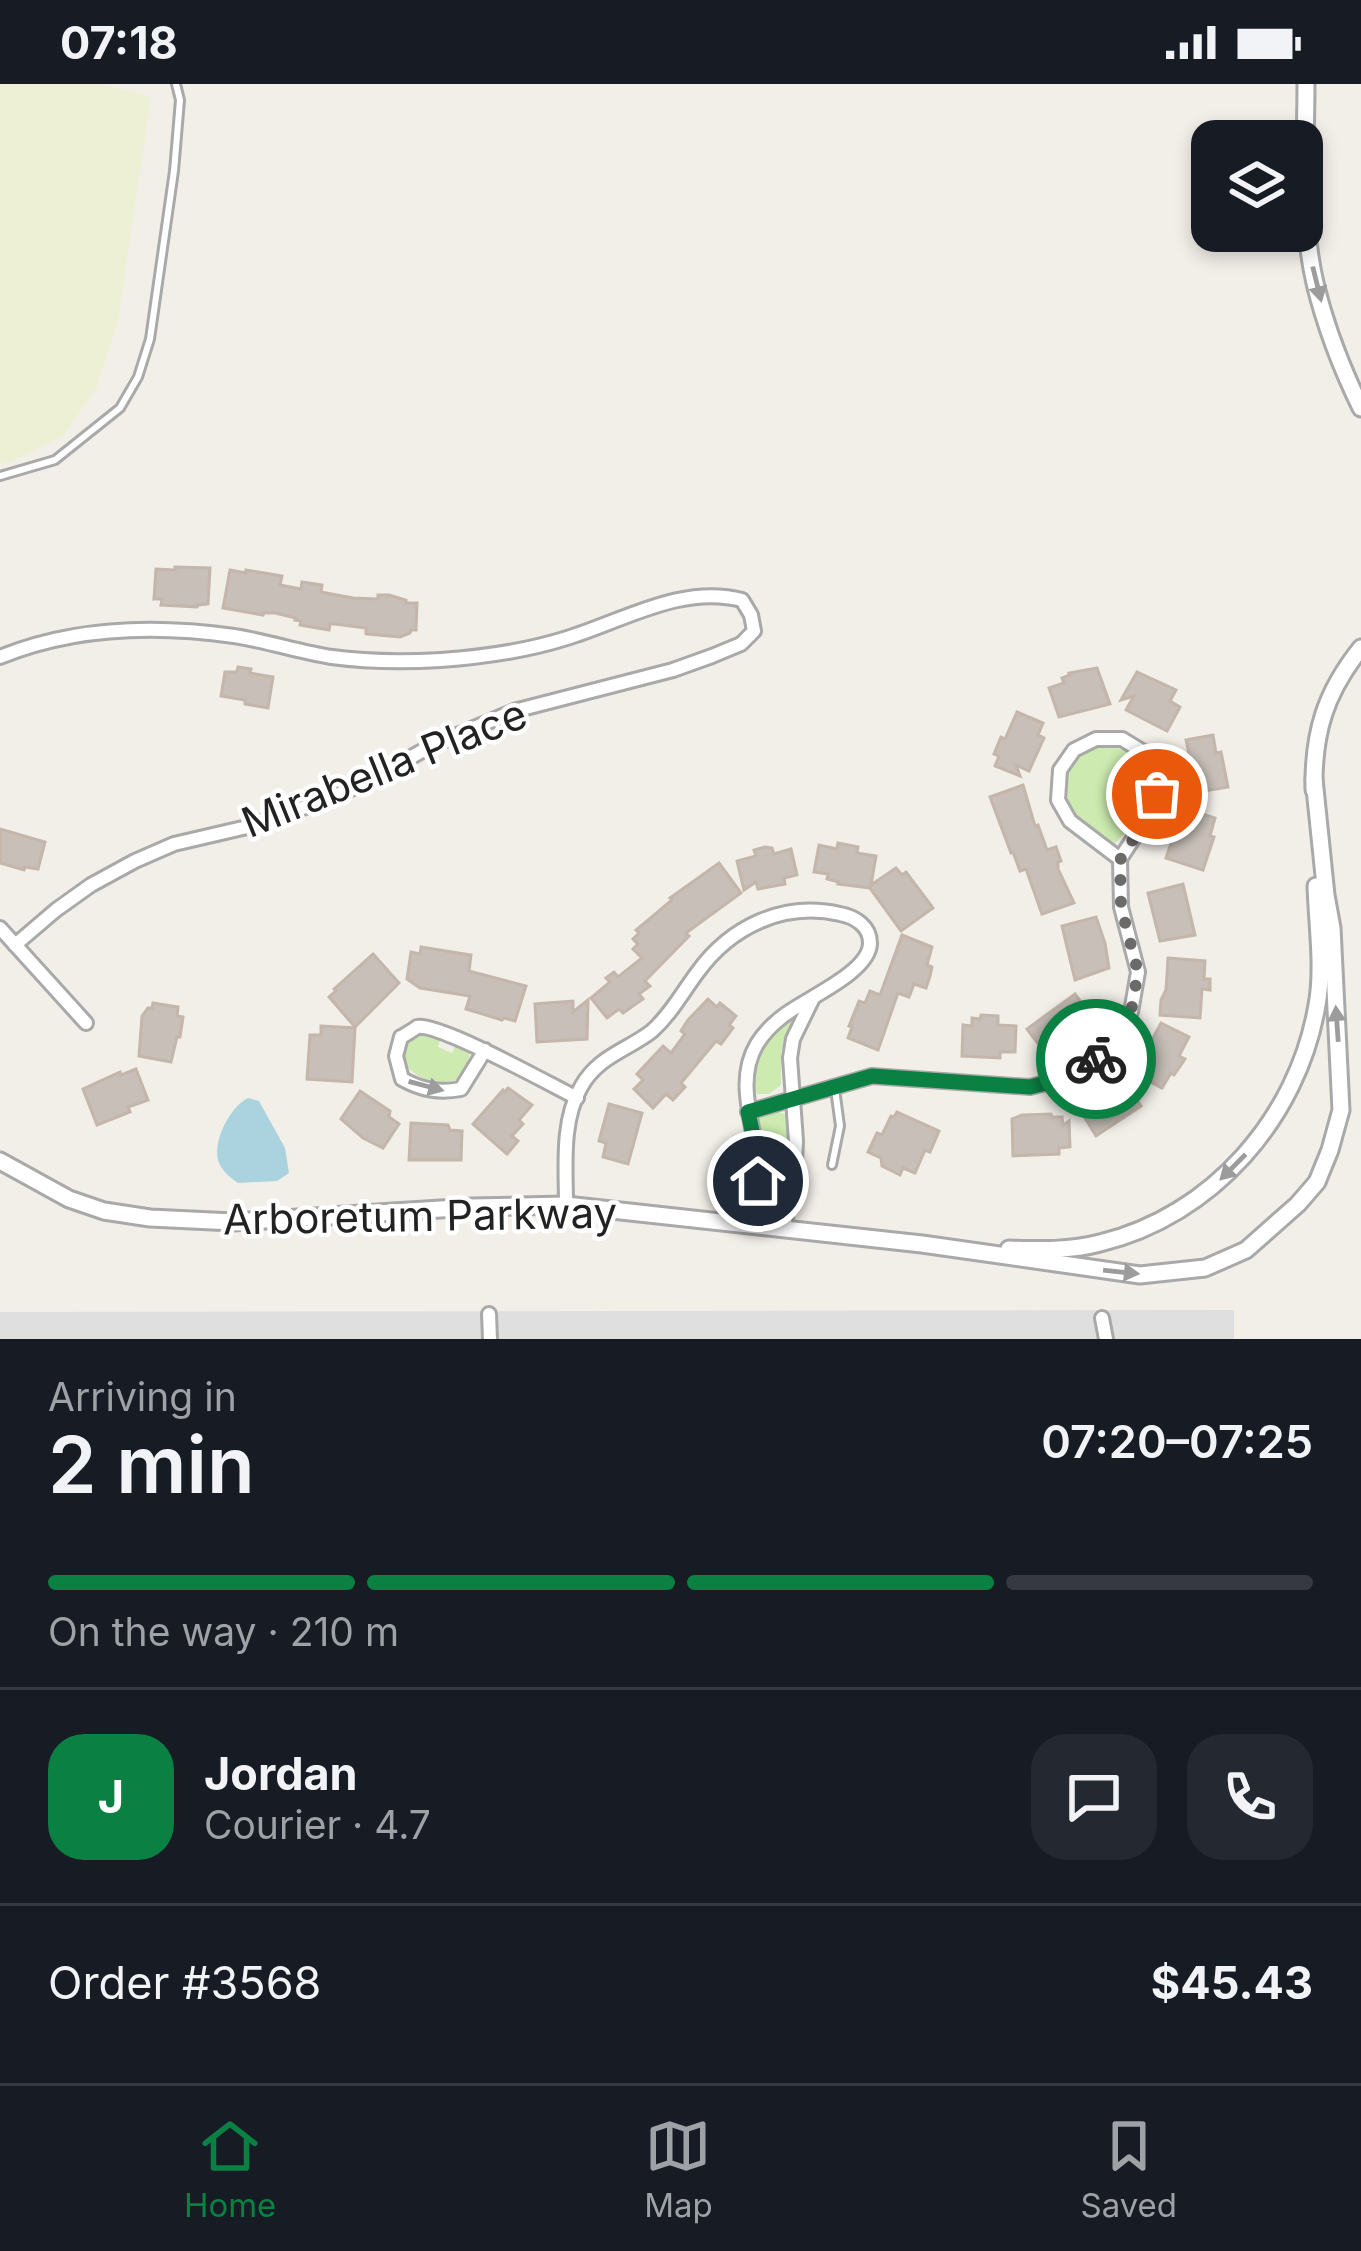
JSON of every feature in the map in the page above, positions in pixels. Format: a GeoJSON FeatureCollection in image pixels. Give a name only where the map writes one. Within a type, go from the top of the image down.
{"type":"FeatureCollection","features":[{"type":"Feature","properties":{"kind":"street"},"geometry":{"type":"LineString","coordinates":[[1306,84],[1307,205],[1315,284],[1361,408]]}},
{"type":"Feature","properties":{"kind":"street","name":"Mirabella Place"},"geometry":{"type":"LineString","coordinates":[[0,657],[60,640],[128,630],[178,629],[238,636],[331,657],[440,660],[522,650],[662,604],[722,595],[742,600],[754,631],[741,644],[673,670],[493,719],[320,802],[174,844],[91,885],[15,945]]}},
{"type":"Feature","properties":{"kind":"street","name":"Arboretum Parkway"},"geometry":{"type":"LineString","coordinates":[[922,1244],[1050,1251],[1100,1243],[1145,1228],[1186,1206],[1220,1181],[1252,1148],[1296,1077],[1318,1003],[1315,742],[1344,671],[1361,648]]}},
{"type":"Feature","properties":{"kind":"street"},"geometry":{"type":"LineString","coordinates":[[748,1112],[872,1076],[1030,1087],[1069,1077],[1108,1051],[1131,1012],[1138,972],[1121,907],[1120,860],[1157,794],[1155,771],[1145,753],[1122,740],[1096,739],[1074,750],[1060,770],[1058,800],[1070,821],[1120,860]]}},
{"type":"Feature","properties":{"kind":"street","name":"Arboretum Parkway"},"geometry":{"type":"LineString","coordinates":[[0,1160],[69,1199],[104,1211],[180,1220],[233,1222],[566,1204],[922,1244],[1140,1275],[1188,1271],[1224,1261],[1246,1250],[1317,1182],[1341,1110],[1332,928],[1314,779]]}},
{"type":"Feature","properties":{"kind":"street"},"geometry":{"type":"LineString","coordinates":[[566,1204],[568,1134],[581,1087],[600,1065],[648,1034],[667,1015],[719,946],[762,920],[793,911],[853,918],[870,936],[864,961],[784,1015],[758,1044],[750,1061],[748,1112],[758,1181],[747,1224]]}},
{"type":"Feature","properties":{"kind":"street"},"geometry":{"type":"LineString","coordinates":[[0,928],[86,1023]]}},
{"type":"Feature","properties":{"kind":"street"},"geometry":{"type":"LineString","coordinates":[[784,1228],[795,1164],[790,1078],[793,1039],[813,999]]}},
{"type":"Feature","properties":{"kind":"street"},"geometry":{"type":"LineString","coordinates":[[484,1050],[461,1089],[443,1092],[418,1088],[402,1079],[396,1056],[401,1037],[417,1028],[433,1029],[484,1050],[577,1098]]}},
{"type":"Feature","properties":{"kind":"street"},"geometry":{"type":"LineString","coordinates":[[489,1313],[490,1339]]}},
{"type":"Feature","properties":{"kind":"street"},"geometry":{"type":"LineString","coordinates":[[1102,1318],[1106,1339]]}},
{"type":"Feature","properties":{"kind":"lane"},"geometry":{"type":"LineString","coordinates":[[0,476],[55,460],[120,408],[138,377],[150,339],[174,171],[180,100],[176,84]]}},
{"type":"Feature","properties":{"kind":"lane"},"geometry":{"type":"LineString","coordinates":[[832,1165],[840,1126],[835,1085]]}},
{"type":"Feature","properties":{"kind":"shaded area"},"geometry":{"type":"Polygon","coordinates":[[[1234,1310],[1234,1339],[0,1339],[0,1312],[1234,1310]]]}},
{"type":"Feature","properties":{"kind":"green space"},"geometry":{"type":"Polygon","coordinates":[[[0,84],[103,84],[151,97],[118,322],[97,387],[63,436],[0,464],[0,84]]]}},
{"type":"Feature","properties":{"kind":"green space"},"geometry":{"type":"Polygon","coordinates":[[[1101,746],[1136,758],[1146,784],[1136,816],[1115,843],[1078,819],[1064,794],[1073,764],[1101,746]]]}},
{"type":"Feature","properties":{"kind":"green space"},"geometry":{"type":"Polygon","coordinates":[[[796,1013],[781,1052],[781,1085],[769,1094],[757,1094],[752,1083],[755,1060],[769,1038],[796,1013]]]}},
{"type":"Feature","properties":{"kind":"green space"},"geometry":{"type":"Polygon","coordinates":[[[426,1031],[441,1036],[438,1047],[452,1053],[457,1042],[470,1049],[456,1080],[427,1080],[406,1066],[403,1047],[426,1031]]]}},
{"type":"Feature","properties":{"kind":"green space"},"geometry":{"type":"Polygon","coordinates":[[[776,1110],[786,1115],[785,1165],[777,1202],[773,1210],[766,1210],[760,1202],[763,1169],[756,1121],[776,1110]]]}},
{"type":"Feature","properties":{"kind":"water"},"geometry":{"type":"Polygon","coordinates":[[[248,1098],[259,1101],[285,1148],[289,1173],[277,1181],[238,1183],[218,1160],[224,1125],[248,1098]]]}},
{"type":"Feature","properties":{"kind":"building"},"geometry":{"type":"Polygon","coordinates":[[[210,568],[208,604],[161,605],[162,599],[154,599],[156,569],[210,568]]]}},
{"type":"Feature","properties":{"kind":"building"},"geometry":{"type":"Polygon","coordinates":[[[230,570],[282,576],[280,585],[301,589],[302,582],[322,585],[321,592],[353,598],[389,595],[417,603],[416,630],[400,637],[366,634],[366,628],[335,624],[329,630],[300,625],[296,618],[275,613],[223,608],[230,570]]]}},
{"type":"Feature","properties":{"kind":"building"},"geometry":{"type":"Polygon","coordinates":[[[238,667],[273,677],[268,708],[221,696],[225,672],[237,672],[238,667]]]}},
{"type":"Feature","properties":{"kind":"building"},"geometry":{"type":"Polygon","coordinates":[[[1097,668],[1110,704],[1059,717],[1049,688],[1064,683],[1062,678],[1069,673],[1097,668]]]}},
{"type":"Feature","properties":{"kind":"building"},"geometry":{"type":"Polygon","coordinates":[[[1137,672],[1176,690],[1170,701],[1180,707],[1167,731],[1126,710],[1134,696],[1121,700],[1137,672]]]}},
{"type":"Feature","properties":{"kind":"building"},"geometry":{"type":"Polygon","coordinates":[[[1017,712],[1043,723],[1038,735],[1044,738],[1029,771],[1016,765],[1020,776],[995,766],[999,756],[994,754],[1017,712]]]}},
{"type":"Feature","properties":{"kind":"building"},"geometry":{"type":"Polygon","coordinates":[[[1213,735],[1228,787],[1186,794],[1181,755],[1189,754],[1186,740],[1213,735]]]}},
{"type":"Feature","properties":{"kind":"building"},"geometry":{"type":"Polygon","coordinates":[[[1023,785],[1047,850],[1056,847],[1061,861],[1058,869],[1074,903],[1042,914],[1026,869],[1020,871],[1011,853],[990,797],[1023,785]]]}},
{"type":"Feature","properties":{"kind":"building"},"geometry":{"type":"Polygon","coordinates":[[[1183,808],[1215,818],[1203,870],[1166,858],[1183,808]]]}},
{"type":"Feature","properties":{"kind":"building"},"geometry":{"type":"Polygon","coordinates":[[[0,829],[45,842],[38,869],[0,863],[0,829]]]}},
{"type":"Feature","properties":{"kind":"building"},"geometry":{"type":"Polygon","coordinates":[[[838,843],[876,856],[871,885],[896,868],[902,875],[906,872],[933,908],[901,931],[870,888],[838,884],[827,879],[828,874],[814,872],[819,845],[837,849],[838,843]]]}},
{"type":"Feature","properties":{"kind":"building"},"geometry":{"type":"Polygon","coordinates":[[[765,847],[774,854],[791,849],[797,875],[784,878],[785,884],[758,889],[756,882],[744,890],[737,861],[756,856],[754,850],[765,847]]]}},
{"type":"Feature","properties":{"kind":"building"},"geometry":{"type":"Polygon","coordinates":[[[719,863],[741,893],[686,933],[689,936],[645,981],[650,986],[639,994],[643,999],[607,1018],[591,998],[610,982],[606,978],[614,972],[618,977],[642,958],[633,949],[638,944],[633,939],[639,933],[636,930],[719,863]]]}},
{"type":"Feature","properties":{"kind":"building"},"geometry":{"type":"Polygon","coordinates":[[[1183,884],[1195,935],[1160,941],[1148,893],[1183,884]]]}},
{"type":"Feature","properties":{"kind":"building"},"geometry":{"type":"Polygon","coordinates":[[[1096,917],[1109,968],[1075,980],[1062,926],[1096,917]]]}},
{"type":"Feature","properties":{"kind":"building"},"geometry":{"type":"Polygon","coordinates":[[[902,935],[932,947],[927,965],[932,967],[926,988],[914,984],[909,997],[898,993],[878,1050],[848,1038],[849,1026],[859,1001],[865,1003],[870,991],[880,995],[902,935]]]}},
{"type":"Feature","properties":{"kind":"building"},"geometry":{"type":"Polygon","coordinates":[[[421,947],[471,955],[469,971],[526,986],[515,1021],[466,1009],[470,996],[420,988],[407,979],[411,952],[420,954],[421,947]]]}},
{"type":"Feature","properties":{"kind":"building"},"geometry":{"type":"Polygon","coordinates":[[[373,954],[399,983],[355,1027],[329,997],[373,954]]]}},
{"type":"Feature","properties":{"kind":"building"},"geometry":{"type":"Polygon","coordinates":[[[1168,958],[1205,961],[1204,979],[1210,979],[1210,990],[1202,989],[1200,1018],[1160,1015],[1168,958]]]}},
{"type":"Feature","properties":{"kind":"building"},"geometry":{"type":"Polygon","coordinates":[[[1075,994],[1093,1025],[1075,1043],[1052,1054],[1027,1029],[1075,994]]]}},
{"type":"Feature","properties":{"kind":"building"},"geometry":{"type":"Polygon","coordinates":[[[708,999],[736,1016],[729,1025],[733,1028],[681,1083],[685,1087],[673,1100],[666,1094],[653,1108],[634,1089],[643,1080],[637,1074],[663,1046],[671,1053],[685,1034],[681,1031],[688,1020],[708,999]]]}},
{"type":"Feature","properties":{"kind":"building"},"geometry":{"type":"Polygon","coordinates":[[[588,1000],[587,1039],[537,1042],[535,1004],[573,1001],[573,1012],[588,1000]]]}},
{"type":"Feature","properties":{"kind":"building"},"geometry":{"type":"Polygon","coordinates":[[[153,1003],[178,1007],[177,1016],[183,1017],[171,1062],[139,1056],[142,1016],[153,1003]]]}},
{"type":"Feature","properties":{"kind":"building"},"geometry":{"type":"Polygon","coordinates":[[[998,1016],[998,1025],[1016,1026],[1015,1052],[1000,1052],[1000,1058],[962,1056],[963,1025],[972,1026],[972,1018],[998,1016]]]}},
{"type":"Feature","properties":{"kind":"building"},"geometry":{"type":"Polygon","coordinates":[[[1161,1023],[1189,1037],[1179,1056],[1185,1059],[1162,1088],[1139,1076],[1146,1063],[1141,1061],[1161,1023]]]}},
{"type":"Feature","properties":{"kind":"building"},"geometry":{"type":"Polygon","coordinates":[[[321,1026],[355,1028],[352,1082],[307,1079],[310,1035],[321,1035],[321,1026]]]}},
{"type":"Feature","properties":{"kind":"building"},"geometry":{"type":"Polygon","coordinates":[[[136,1069],[148,1100],[97,1125],[83,1089],[136,1069]]]}},
{"type":"Feature","properties":{"kind":"building"},"geometry":{"type":"Polygon","coordinates":[[[1110,1084],[1115,1091],[1126,1084],[1141,1106],[1096,1136],[1082,1113],[1094,1106],[1090,1099],[1110,1084]]]}},
{"type":"Feature","properties":{"kind":"building"},"geometry":{"type":"Polygon","coordinates":[[[508,1088],[532,1105],[519,1120],[523,1124],[512,1136],[518,1141],[507,1154],[473,1124],[508,1088]]]}},
{"type":"Feature","properties":{"kind":"building"},"geometry":{"type":"Polygon","coordinates":[[[360,1091],[390,1111],[389,1117],[399,1124],[383,1148],[341,1119],[360,1091]]]}},
{"type":"Feature","properties":{"kind":"building"},"geometry":{"type":"Polygon","coordinates":[[[609,1104],[642,1113],[628,1164],[603,1157],[606,1143],[599,1141],[609,1104]]]}},
{"type":"Feature","properties":{"kind":"building"},"geometry":{"type":"Polygon","coordinates":[[[897,1112],[939,1131],[915,1173],[903,1168],[900,1175],[868,1152],[877,1133],[882,1135],[897,1112]]]}},
{"type":"Feature","properties":{"kind":"building"},"geometry":{"type":"Polygon","coordinates":[[[1062,1117],[1063,1125],[1069,1121],[1070,1147],[1059,1148],[1059,1154],[1013,1156],[1012,1119],[1062,1117]]]}},
{"type":"Feature","properties":{"kind":"building"},"geometry":{"type":"Polygon","coordinates":[[[411,1123],[448,1125],[450,1130],[462,1131],[461,1160],[409,1160],[411,1123]]]}},
{"type":"Feature","properties":{"kind":"way so far"},"geometry":{"type":"LineString","coordinates":[[1096,1059],[1108,1051],[1131,1012],[1138,972],[1121,907],[1120,860],[1157,794]]}},
{"type":"Feature","properties":{"kind":"route"},"geometry":{"type":"LineString","coordinates":[[758,1181],[748,1112],[872,1076],[1030,1087],[1069,1077],[1096,1059]]}}]}
